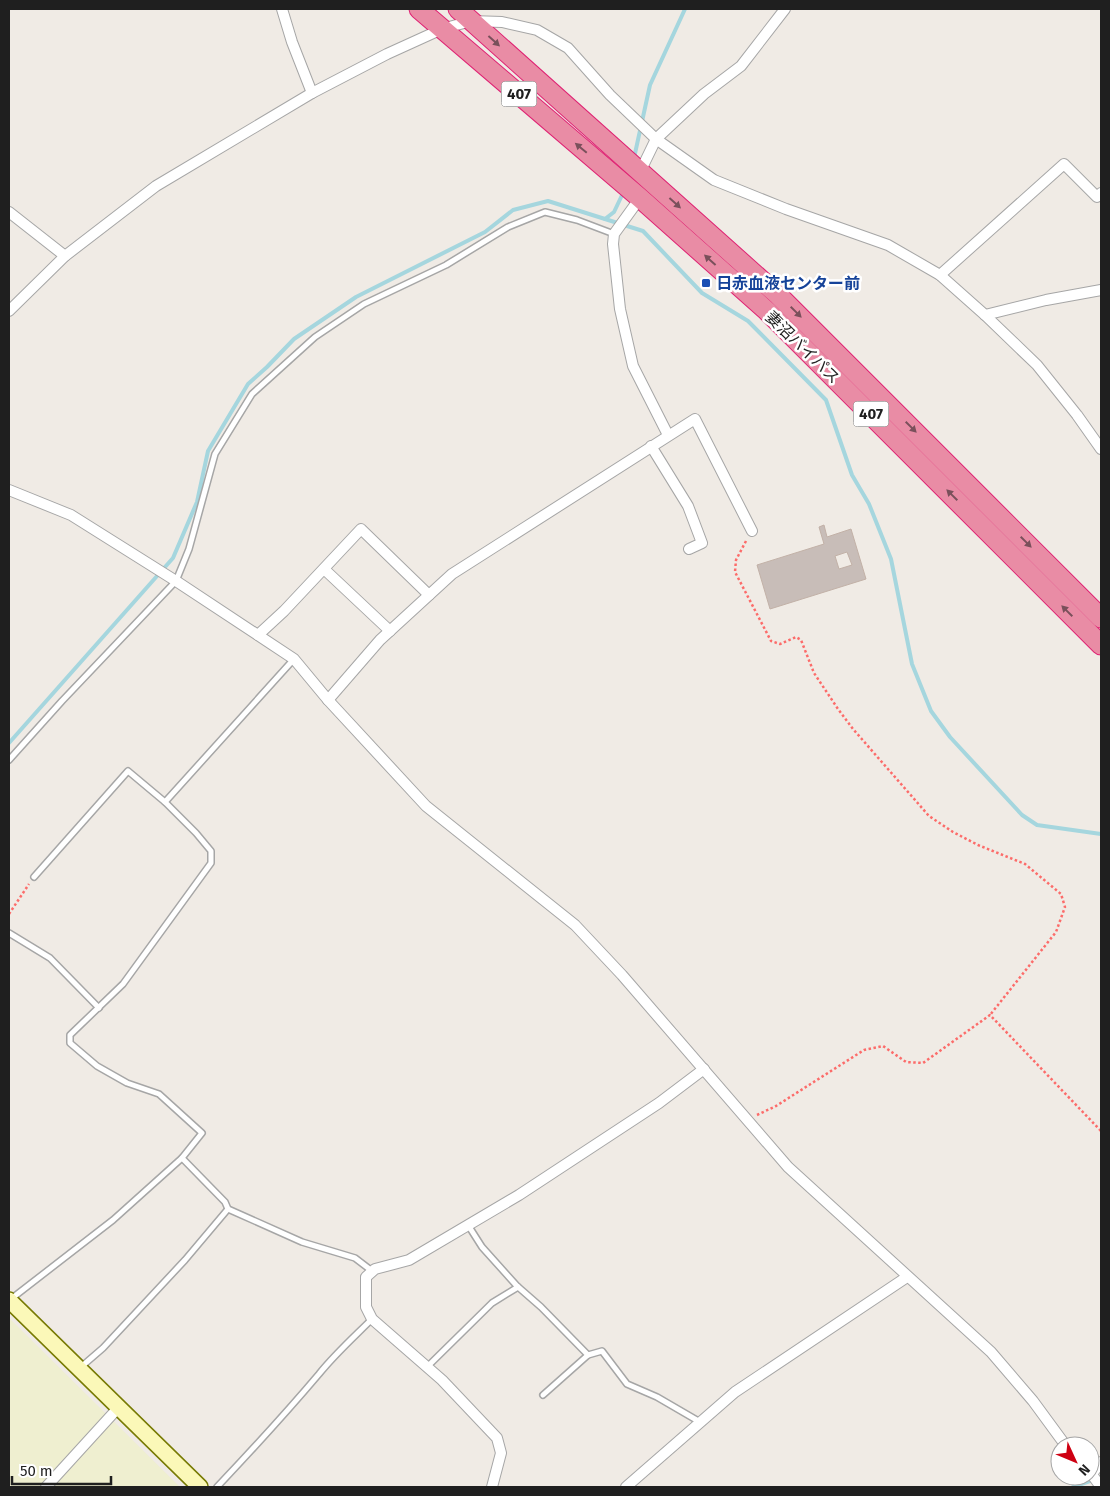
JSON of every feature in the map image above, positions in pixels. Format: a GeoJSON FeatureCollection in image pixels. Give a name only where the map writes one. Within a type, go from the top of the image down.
{"type":"FeatureCollection","features":[{"type":"Feature","properties":{"kind":"highway","name":"妻沼バイパス"},"geometry":{"type":"LineString","coordinates":[[420,9],[630,189],[767,311],[1101,645]]}},
{"type":"Feature","properties":{"kind":"highway","name":"妻沼バイパス"},"geometry":{"type":"LineString","coordinates":[[464,15],[778,295],[1101,618]]}},
{"type":"Feature","properties":{"kind":"street"},"geometry":{"type":"LineString","coordinates":[[282,9],[292,42],[312,93]]}},
{"type":"Feature","properties":{"kind":"street"},"geometry":{"type":"LineString","coordinates":[[635,167],[652,136],[741,66],[785,9]]}},
{"type":"Feature","properties":{"kind":"street"},"geometry":{"type":"LineString","coordinates":[[9,312],[65,256],[156,186],[312,93],[387,54],[442,29],[464,15],[537,30],[568,48],[610,95],[652,136],[714,180],[786,209],[888,245],[940,275],[1037,365],[1077,415],[1101,449]]}},
{"type":"Feature","properties":{"kind":"street"},"geometry":{"type":"LineString","coordinates":[[940,275],[1064,164],[1097,197],[1101,193]]}},
{"type":"Feature","properties":{"kind":"street"},"geometry":{"type":"LineString","coordinates":[[630,189],[626,217],[615,233],[612,244],[620,309],[634,366],[668,435]]}},
{"type":"Feature","properties":{"kind":"street"},"geometry":{"type":"LineString","coordinates":[[9,212],[65,256]]}},
{"type":"Feature","properties":{"kind":"street"},"geometry":{"type":"LineString","coordinates":[[985,315],[1046,300],[1101,290]]}},
{"type":"Feature","properties":{"kind":"street"},"geometry":{"type":"LineString","coordinates":[[328,700],[390,631],[452,574],[695,419],[752,531]]}},
{"type":"Feature","properties":{"kind":"street"},"geometry":{"type":"LineString","coordinates":[[651,446],[688,506],[702,543],[689,549]]}},
{"type":"Feature","properties":{"kind":"street"},"geometry":{"type":"LineString","coordinates":[[9,490],[71,515],[176,581],[294,659],[328,700],[426,806],[575,925],[622,975],[788,1167],[991,1352],[1033,1401],[1059,1436]]}},
{"type":"Feature","properties":{"kind":"street"},"geometry":{"type":"LineString","coordinates":[[258,635],[284,611],[362,529],[429,595]]}},
{"type":"Feature","properties":{"kind":"street"},"geometry":{"type":"LineString","coordinates":[[324,570],[390,631]]}},
{"type":"Feature","properties":{"kind":"street"},"geometry":{"type":"LineString","coordinates":[[492,1487],[501,1453],[497,1438],[442,1380],[372,1319],[366,1307],[366,1277],[375,1268],[409,1260],[519,1195],[642,1114],[704,1069]]}},
{"type":"Feature","properties":{"kind":"street"},"geometry":{"type":"LineString","coordinates":[[626,1487],[735,1392],[907,1277]]}},
{"type":"Feature","properties":{"kind":"street"},"geometry":{"type":"LineString","coordinates":[[9,1300],[200,1487]]}},
{"type":"Feature","properties":{"kind":"street"},"geometry":{"type":"LineString","coordinates":[[46,1487],[118,1408]]}},
{"type":"Feature","properties":{"kind":"lane"},"geometry":{"type":"LineString","coordinates":[[9,760],[62,700],[176,581],[189,549],[216,454],[252,394],[315,337],[364,304],[446,265],[508,228],[545,212],[577,220],[615,233]]}},
{"type":"Feature","properties":{"kind":"lane"},"geometry":{"type":"LineString","coordinates":[[165,802],[294,659]]}},
{"type":"Feature","properties":{"kind":"lane"},"geometry":{"type":"LineString","coordinates":[[9,1300],[113,1220],[182,1158],[202,1133],[159,1094],[127,1083],[98,1066],[70,1043],[70,1035],[123,984],[211,863],[211,851],[165,802],[128,771],[34,877]]}},
{"type":"Feature","properties":{"kind":"lane"},"geometry":{"type":"LineString","coordinates":[[9,933],[50,958],[99,1008]]}},
{"type":"Feature","properties":{"kind":"lane"},"geometry":{"type":"LineString","coordinates":[[182,1158],[225,1202],[228,1209],[302,1242],[354,1258],[372,1271]]}},
{"type":"Feature","properties":{"kind":"lane"},"geometry":{"type":"LineString","coordinates":[[78,1369],[103,1348],[185,1260],[228,1209]]}},
{"type":"Feature","properties":{"kind":"lane"},"geometry":{"type":"LineString","coordinates":[[468,1225],[482,1247],[518,1287],[541,1307],[588,1355]]}},
{"type":"Feature","properties":{"kind":"lane"},"geometry":{"type":"LineString","coordinates":[[426,1368],[480,1314],[518,1287]]}},
{"type":"Feature","properties":{"kind":"lane"},"geometry":{"type":"LineString","coordinates":[[217,1487],[259,1443],[319,1374],[372,1319]]}},
{"type":"Feature","properties":{"kind":"lane"},"geometry":{"type":"LineString","coordinates":[[543,1395],[588,1355],[602,1352],[627,1384],[657,1397],[700,1423]]}},
{"type":"Feature","properties":{"kind":"path"},"geometry":{"type":"LineString","coordinates":[[747,1119],[776,1106],[864,1050],[883,1046],[906,1062],[923,1063],[990,1015],[1056,932],[1065,907],[1061,894],[1025,864],[978,845],[953,832],[929,816],[853,729],[838,709],[814,673],[801,640],[796,638],[780,644],[771,641],[735,572],[736,560],[752,531]]}},
{"type":"Feature","properties":{"kind":"path"},"geometry":{"type":"LineString","coordinates":[[9,914],[34,877]]}},
{"type":"Feature","properties":{"kind":"path"},"geometry":{"type":"LineString","coordinates":[[990,1015],[1101,1131]]}},
{"type":"Feature","properties":{"kind":"green space"},"geometry":{"type":"Polygon","coordinates":[[[9,1318],[180,1487],[9,1487],[9,1318]]]}},
{"type":"Feature","properties":{"kind":"building"},"geometry":{"type":"Polygon","coordinates":[[[824,525],[827,537],[851,529],[866,579],[770,609],[757,565],[824,544],[819,527],[824,525]],[[847,552],[835,556],[839,569],[852,565],[847,552]]]}},
{"type":"Feature","properties":{"kind":"waterway"},"geometry":{"type":"LineString","coordinates":[[634,158],[650,85],[685,9]]}},
{"type":"Feature","properties":{"kind":"waterway"},"geometry":{"type":"LineString","coordinates":[[605,219],[614,212],[624,191]]}},
{"type":"Feature","properties":{"kind":"waterway"},"geometry":{"type":"LineString","coordinates":[[9,743],[173,558],[197,502],[208,451],[248,384],[294,339],[356,297],[485,232],[513,210],[548,201],[643,231],[702,293],[748,321],[826,400],[852,475],[869,504],[891,559],[912,664],[931,711],[950,737],[1022,815],[1037,825],[1101,834]]}},
{"type":"Feature","properties":{"kind":"waterway"},"geometry":{"type":"LineString","coordinates":[[1073,1487],[1101,1477]]}},
{"type":"Feature","properties":{"kind":"place","name":"日赤血液センター前"},"geometry":{"type":"Point","coordinates":[706,283]}}]}
